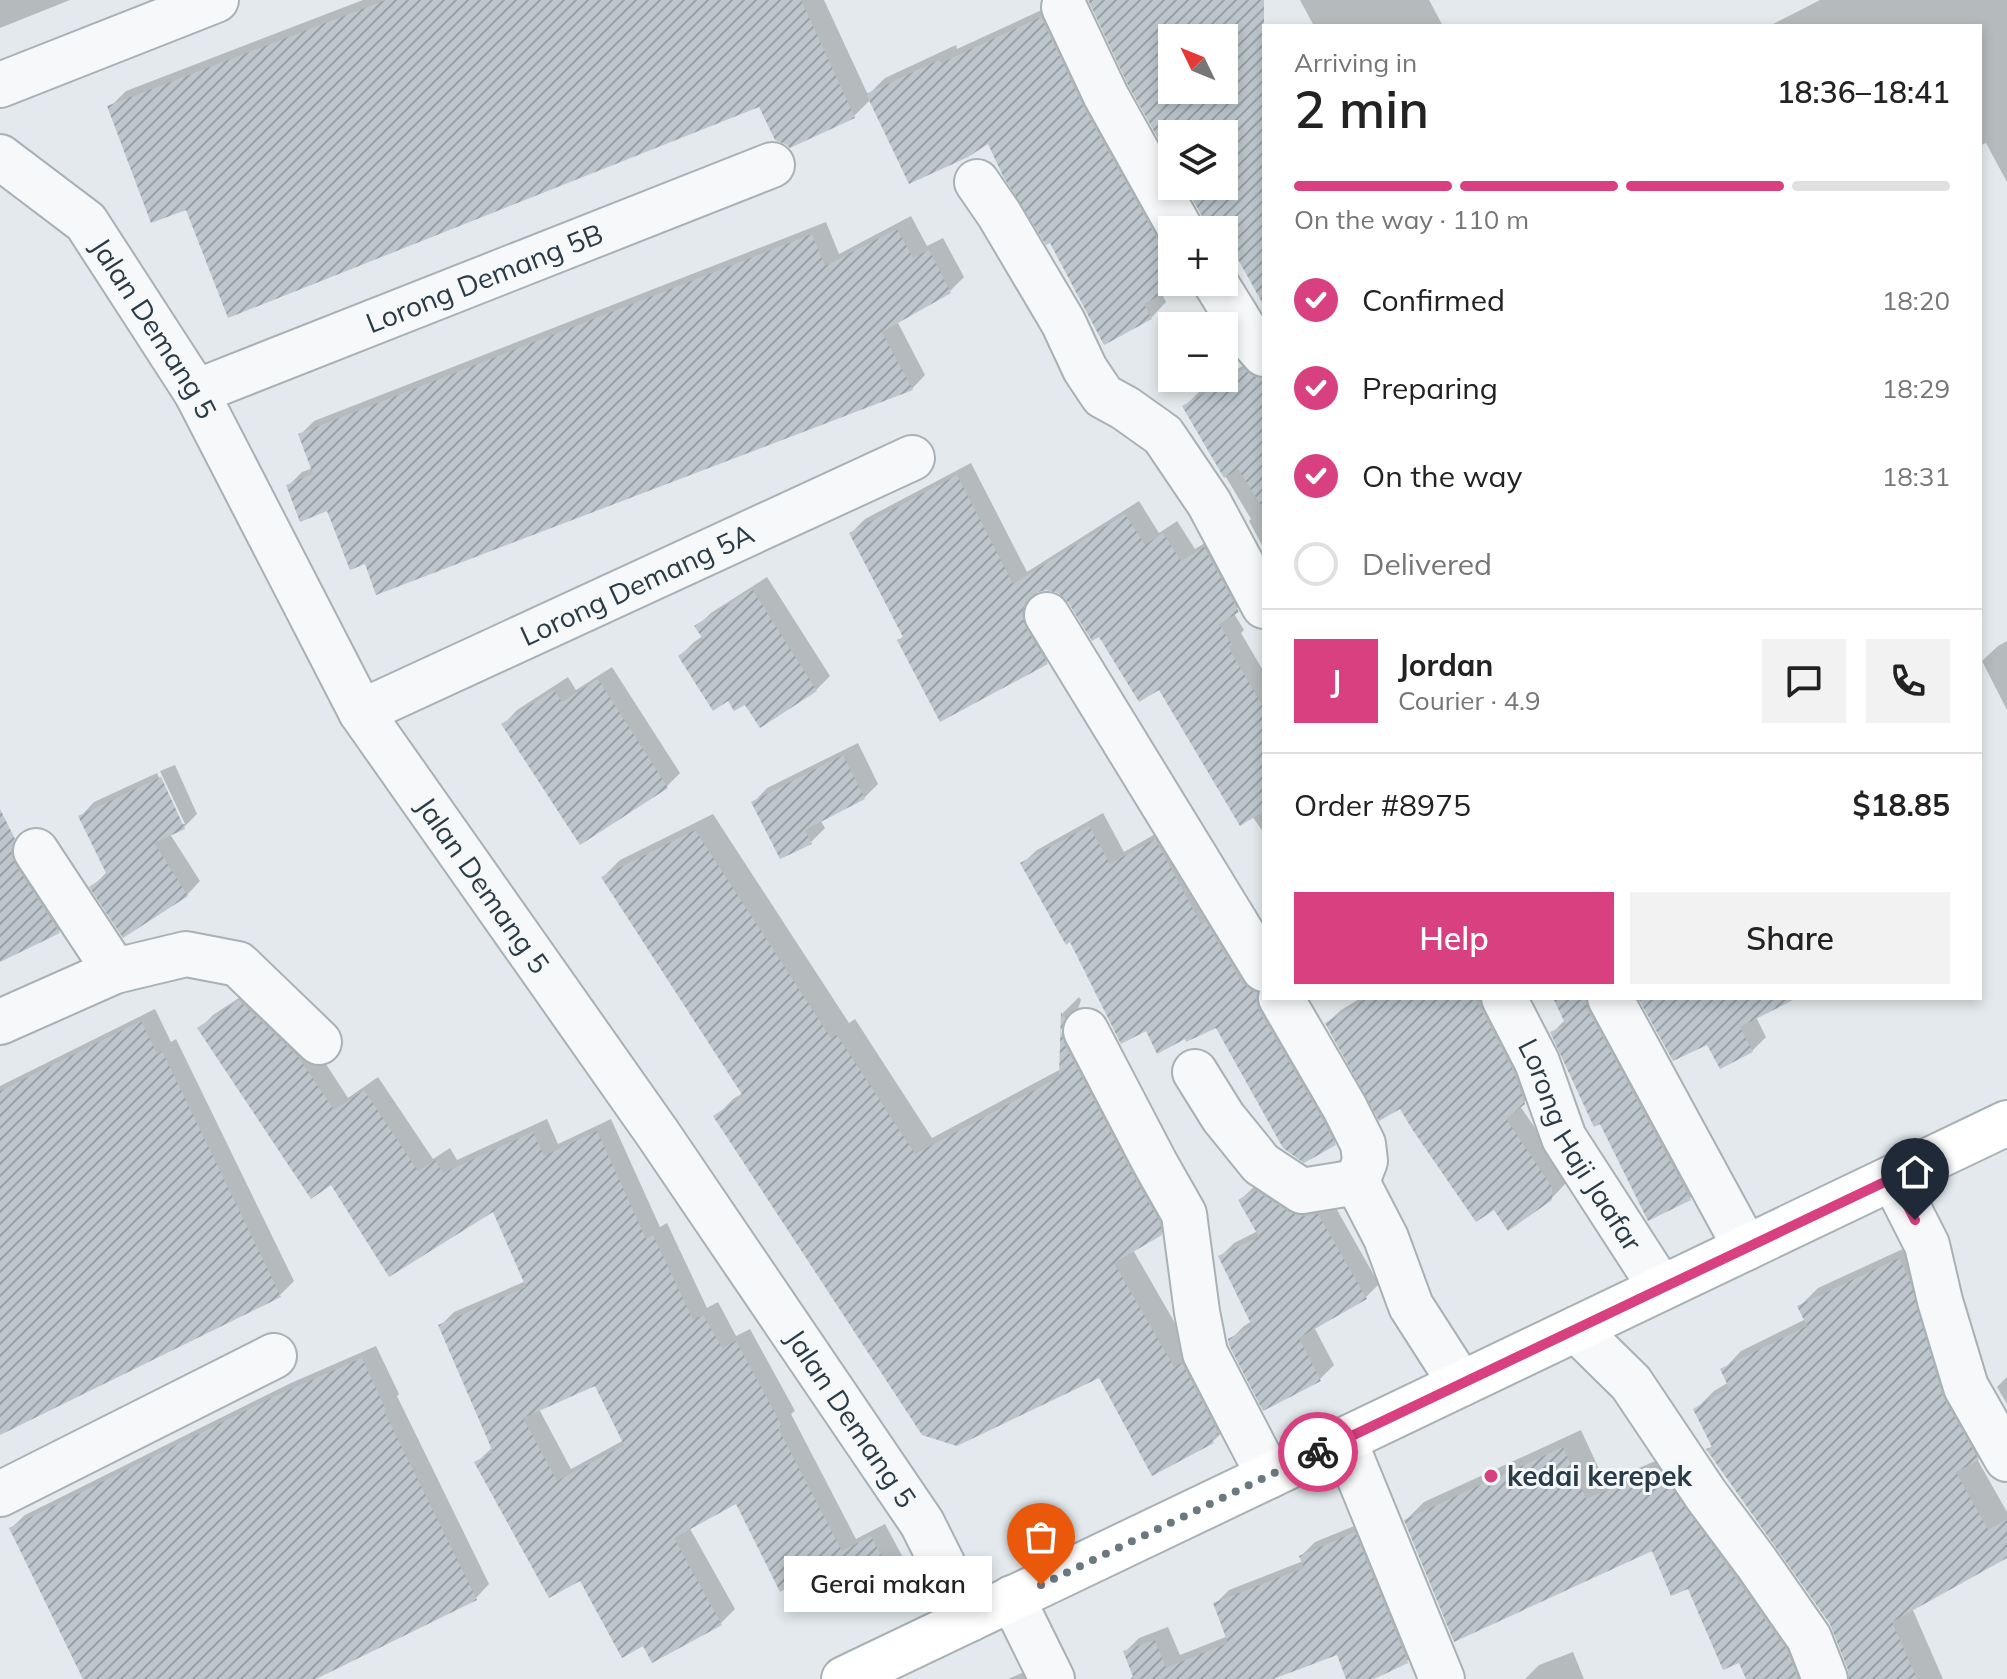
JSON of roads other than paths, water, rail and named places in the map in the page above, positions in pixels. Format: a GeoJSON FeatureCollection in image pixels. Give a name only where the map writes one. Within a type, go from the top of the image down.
{"type":"FeatureCollection","features":[{"type":"Feature","properties":{"kind":"main road"},"geometry":{"type":"LineString","coordinates":[[844,1679],[2007,1123]]}},
{"type":"Feature","properties":{"kind":"street"},"geometry":{"type":"LineString","coordinates":[[0,85],[216,0]]}},
{"type":"Feature","properties":{"kind":"street"},"geometry":{"type":"LineString","coordinates":[[1064,7],[1106,96],[1173,216]]}},
{"type":"Feature","properties":{"kind":"street","name":"Jalan Demang 5"},"geometry":{"type":"LineString","coordinates":[[0,157],[86,222],[196,392],[361,712],[658,1134],[922,1523],[970,1619]]}},
{"type":"Feature","properties":{"kind":"street","name":"Lorong Demang 5B"},"geometry":{"type":"LineString","coordinates":[[196,392],[772,165]]}},
{"type":"Feature","properties":{"kind":"street"},"geometry":{"type":"LineString","coordinates":[[977,182],[1063,322],[1103,396],[1163,435],[1209,503],[1262,602]]}},
{"type":"Feature","properties":{"kind":"street"},"geometry":{"type":"LineString","coordinates":[[1224,296],[1262,352]]}},
{"type":"Feature","properties":{"kind":"street","name":"Lorong Demang 5A"},"geometry":{"type":"LineString","coordinates":[[361,712],[912,458]]}},
{"type":"Feature","properties":{"kind":"street"},"geometry":{"type":"LineString","coordinates":[[1047,615],[1262,966]]}},
{"type":"Feature","properties":{"kind":"street"},"geometry":{"type":"LineString","coordinates":[[36,851],[115,971]]}},
{"type":"Feature","properties":{"kind":"street"},"geometry":{"type":"LineString","coordinates":[[0,1022],[115,971],[186,954],[238,964],[319,1042]]}},
{"type":"Feature","properties":{"kind":"street"},"geometry":{"type":"LineString","coordinates":[[1282,1000],[1363,1144],[1365,1161],[1357,1182],[1386,1238],[1411,1306],[1461,1384]]}},
{"type":"Feature","properties":{"kind":"street","name":"Lorong Haji Jaafar"},"geometry":{"type":"LineString","coordinates":[[1505,1000],[1537,1062],[1564,1138],[1661,1288]]}},
{"type":"Feature","properties":{"kind":"street"},"geometry":{"type":"LineString","coordinates":[[1611,1000],[1746,1248]]}},
{"type":"Feature","properties":{"kind":"street"},"geometry":{"type":"LineString","coordinates":[[1086,1031],[1184,1214],[1205,1353],[1269,1476]]}},
{"type":"Feature","properties":{"kind":"street"},"geometry":{"type":"LineString","coordinates":[[1195,1072],[1223,1117],[1261,1164],[1302,1191],[1357,1182]]}},
{"type":"Feature","properties":{"kind":"street"},"geometry":{"type":"LineString","coordinates":[[1893,1178],[1927,1245],[1966,1387],[2007,1459]]}},
{"type":"Feature","properties":{"kind":"street"},"geometry":{"type":"LineString","coordinates":[[1576,1329],[1631,1383],[1706,1495],[1809,1638],[1825,1679]]}},
{"type":"Feature","properties":{"kind":"street"},"geometry":{"type":"LineString","coordinates":[[0,1494],[274,1356]]}},
{"type":"Feature","properties":{"kind":"street"},"geometry":{"type":"LineString","coordinates":[[1344,1440],[1442,1679]]}},
{"type":"Feature","properties":{"kind":"street"},"geometry":{"type":"LineString","coordinates":[[1012,1598],[1052,1679]]}},
{"type":"Feature","properties":{"kind":"place","name":"kedai kerepek"},"geometry":{"type":"Point","coordinates":[1491,1476]}},
{"type":"Feature","properties":{"kind":"place","name":"Gerai makan"},"geometry":{"type":"Point","coordinates":[1041,1585]}}]}
